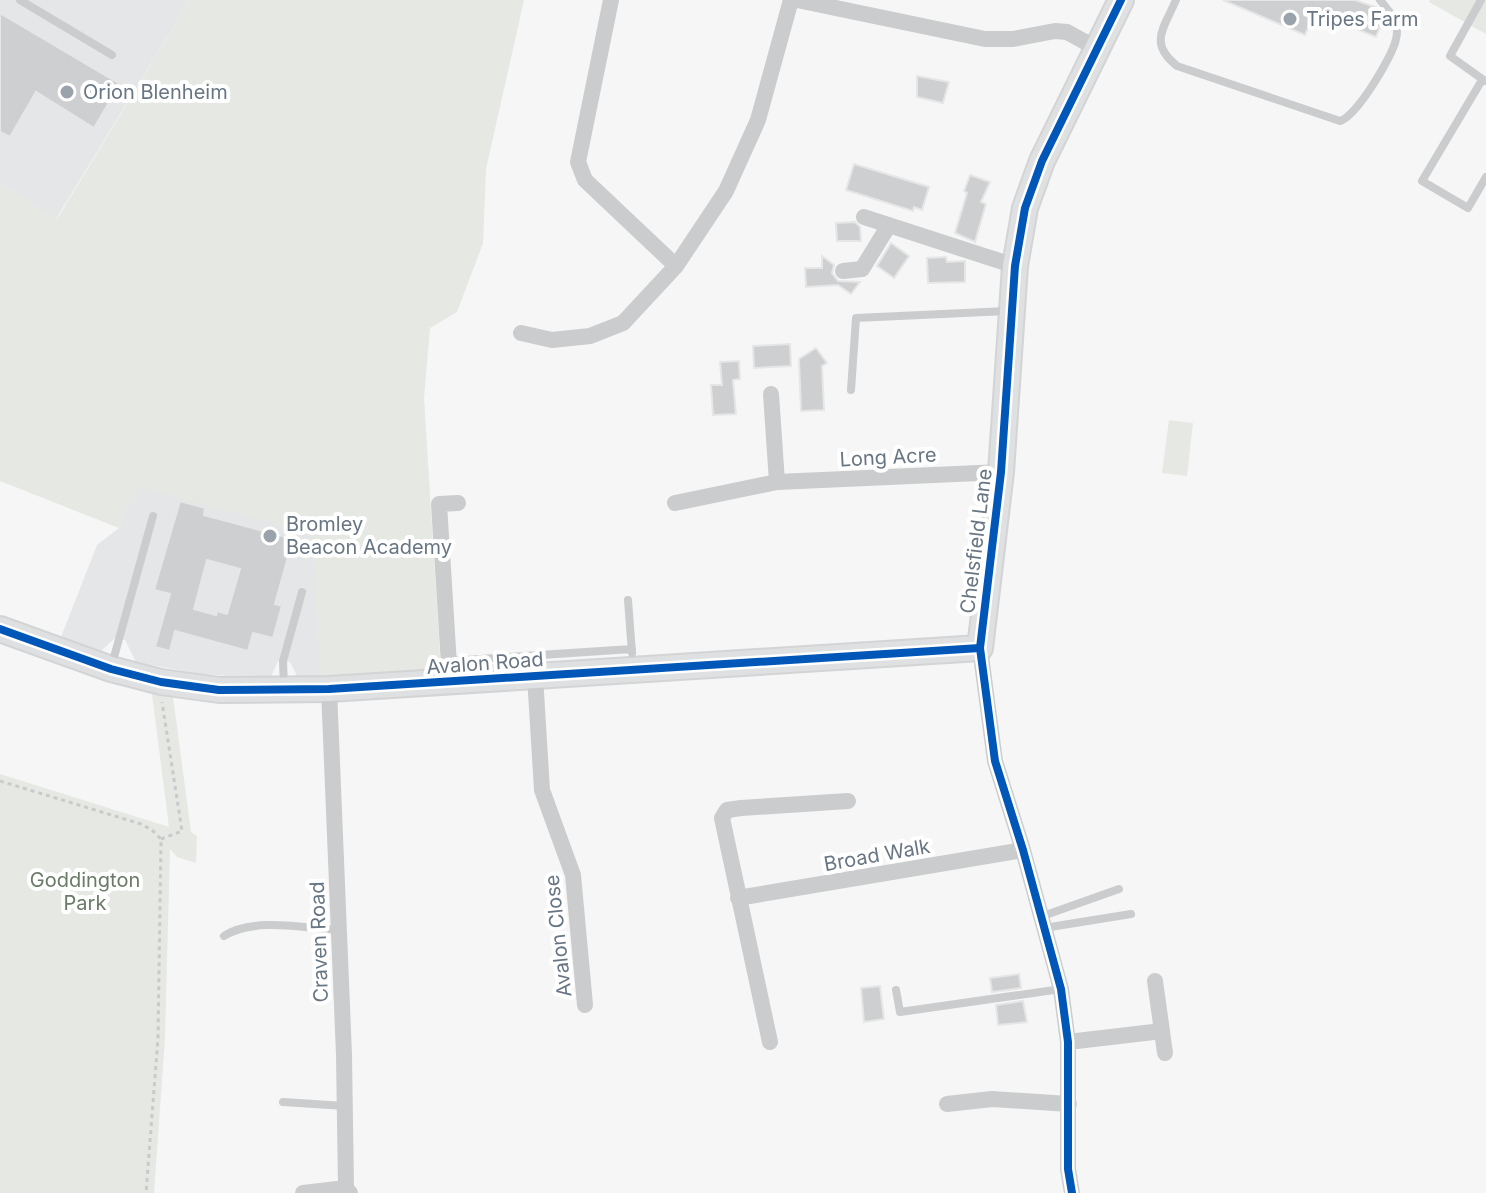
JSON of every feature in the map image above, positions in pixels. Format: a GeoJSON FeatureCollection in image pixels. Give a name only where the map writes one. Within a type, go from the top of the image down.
{"type":"FeatureCollection","features":[{"type":"Feature","properties":{"kind":"street"},"geometry":{"type":"LineString","coordinates":[[611,0],[578,162],[585,180],[676,266]]}},
{"type":"Feature","properties":{"kind":"street"},"geometry":{"type":"LineString","coordinates":[[521,333],[552,340],[590,336],[623,323],[676,266],[726,191],[758,120],[794,0],[985,39],[1067,32],[1098,49]]}},
{"type":"Feature","properties":{"kind":"street","name":"Chelsfield Lane"},"geometry":{"type":"LineString","coordinates":[[1072,1193],[1068,1169],[1068,1042],[1061,989],[995,761],[980,648],[1001,472],[1015,266],[1025,208],[1042,161],[1121,0]]}},
{"type":"Feature","properties":{"kind":"street"},"geometry":{"type":"LineString","coordinates":[[864,217],[1015,266]]}},
{"type":"Feature","properties":{"kind":"street"},"geometry":{"type":"LineString","coordinates":[[843,271],[862,269],[889,225]]}},
{"type":"Feature","properties":{"kind":"street"},"geometry":{"type":"LineString","coordinates":[[771,394],[777,482]]}},
{"type":"Feature","properties":{"kind":"street","name":"Long Acre"},"geometry":{"type":"LineString","coordinates":[[675,503],[777,482],[1001,472]]}},
{"type":"Feature","properties":{"kind":"street"},"geometry":{"type":"LineString","coordinates":[[450,671],[439,504],[458,503]]}},
{"type":"Feature","properties":{"kind":"street","name":"Avalon Road"},"geometry":{"type":"LineString","coordinates":[[0,629],[111,669],[161,682],[219,690],[329,689],[450,671],[535,676],[633,660],[980,648]]}},
{"type":"Feature","properties":{"kind":"street","name":"Avalon Close"},"geometry":{"type":"LineString","coordinates":[[535,676],[542,790],[573,875],[585,1005]]}},
{"type":"Feature","properties":{"kind":"street","name":"Craven Road"},"geometry":{"type":"LineString","coordinates":[[329,689],[348,1190]]}},
{"type":"Feature","properties":{"kind":"street"},"geometry":{"type":"LineString","coordinates":[[770,1042],[722,818],[727,810],[741,808],[848,801]]}},
{"type":"Feature","properties":{"kind":"street","name":"Broad Walk"},"geometry":{"type":"LineString","coordinates":[[738,898],[1023,850]]}},
{"type":"Feature","properties":{"kind":"street"},"geometry":{"type":"LineString","coordinates":[[1155,981],[1165,1053]]}},
{"type":"Feature","properties":{"kind":"street"},"geometry":{"type":"LineString","coordinates":[[1068,1042],[1162,1031]]}},
{"type":"Feature","properties":{"kind":"street"},"geometry":{"type":"LineString","coordinates":[[947,1104],[992,1099],[1069,1104]]}},
{"type":"Feature","properties":{"kind":"street"},"geometry":{"type":"LineString","coordinates":[[303,1193],[348,1190]]}},
{"type":"Feature","properties":{"kind":"lane"},"geometry":{"type":"LineString","coordinates":[[20,0],[112,55]]}},
{"type":"Feature","properties":{"kind":"lane"},"geometry":{"type":"LineString","coordinates":[[1176,0],[1159,38],[1164,55],[1177,66],[1340,121],[1348,119],[1355,110],[1390,56],[1396,40],[1396,20],[1380,0]]}},
{"type":"Feature","properties":{"kind":"lane"},"geometry":{"type":"LineString","coordinates":[[1481,0],[1450,56],[1484,81],[1422,181],[1468,208],[1486,177]]}},
{"type":"Feature","properties":{"kind":"lane"},"geometry":{"type":"LineString","coordinates":[[851,390],[856,318],[1012,311]]}},
{"type":"Feature","properties":{"kind":"lane"},"geometry":{"type":"LineString","coordinates":[[111,669],[153,516]]}},
{"type":"Feature","properties":{"kind":"lane"},"geometry":{"type":"LineString","coordinates":[[284,691],[283,661],[302,592]]}},
{"type":"Feature","properties":{"kind":"lane"},"geometry":{"type":"LineString","coordinates":[[450,671],[633,660],[628,600]]}},
{"type":"Feature","properties":{"kind":"lane"},"geometry":{"type":"LineString","coordinates":[[1042,923],[1119,889]]}},
{"type":"Feature","properties":{"kind":"lane"},"geometry":{"type":"LineString","coordinates":[[1042,923],[1131,914]]}},
{"type":"Feature","properties":{"kind":"lane"},"geometry":{"type":"LineString","coordinates":[[224,936],[233,930],[255,925],[338,930]]}},
{"type":"Feature","properties":{"kind":"lane"},"geometry":{"type":"LineString","coordinates":[[896,990],[900,1012],[1061,989]]}},
{"type":"Feature","properties":{"kind":"lane"},"geometry":{"type":"LineString","coordinates":[[283,1102],[345,1106]]}},
{"type":"Feature","properties":{"kind":"path"},"geometry":{"type":"LineString","coordinates":[[161,698],[182,831],[161,839]]}},
{"type":"Feature","properties":{"kind":"path"},"geometry":{"type":"LineString","coordinates":[[0,781],[141,824],[161,839],[158,1038],[146,1193]]}},
{"type":"Feature","properties":{"kind":"shaded area","name":"Orion Blenheim"},"geometry":{"type":"Polygon","coordinates":[[[0,0],[190,0],[56,219],[0,184],[0,0]]]}},
{"type":"Feature","properties":{"kind":"shaded area","name":"Bromley Beacon Academy"},"geometry":{"type":"Polygon","coordinates":[[[178,386],[441,672],[298,678],[290,662],[278,661],[270,679],[199,674],[136,662],[125,640],[115,638],[101,651],[61,637],[97,545],[119,528],[127,503],[132,505],[178,386]]]}},
{"type":"Feature","properties":{"kind":"green space"},"geometry":{"type":"Polygon","coordinates":[[[190,0],[524,0],[486,169],[483,243],[457,312],[430,328],[424,398],[441,672],[321,677],[311,533],[141,488],[132,505],[127,504],[119,528],[0,481],[0,184],[57,219],[190,0]]]}},
{"type":"Feature","properties":{"kind":"green space"},"geometry":{"type":"Polygon","coordinates":[[[1486,0],[1486,34],[1429,2],[1486,0]]]}},
{"type":"Feature","properties":{"kind":"green space"},"geometry":{"type":"Polygon","coordinates":[[[1169,420],[1193,423],[1187,476],[1162,473],[1169,420]]]}},
{"type":"Feature","properties":{"kind":"green space","name":"Goddington Park"},"geometry":{"type":"Polygon","coordinates":[[[152,694],[173,697],[191,832],[197,836],[196,863],[177,857],[170,849],[165,1038],[154,1193],[0,1193],[0,774],[169,827],[152,694]]]}},
{"type":"Feature","properties":{"kind":"building"},"geometry":{"type":"Polygon","coordinates":[[[1223,0],[1355,0],[1378,8],[1384,16],[1376,37],[1315,12],[1305,35],[1223,0]]]}},
{"type":"Feature","properties":{"kind":"building"},"geometry":{"type":"Polygon","coordinates":[[[0,13],[120,84],[94,128],[36,92],[10,137],[0,132],[0,13]]]}},
{"type":"Feature","properties":{"kind":"building"},"geometry":{"type":"Polygon","coordinates":[[[917,76],[949,82],[943,103],[917,97],[917,76]]]}},
{"type":"Feature","properties":{"kind":"building"},"geometry":{"type":"Polygon","coordinates":[[[854,164],[929,187],[922,210],[914,207],[913,211],[846,190],[854,164]]]}},
{"type":"Feature","properties":{"kind":"building"},"geometry":{"type":"Polygon","coordinates":[[[970,175],[990,182],[981,202],[986,204],[975,242],[955,233],[970,175]]]}},
{"type":"Feature","properties":{"kind":"building"},"geometry":{"type":"Polygon","coordinates":[[[855,222],[860,227],[861,241],[837,241],[836,223],[855,222]]]}},
{"type":"Feature","properties":{"kind":"building"},"geometry":{"type":"Polygon","coordinates":[[[891,243],[909,256],[894,278],[877,266],[891,243]]]}},
{"type":"Feature","properties":{"kind":"building"},"geometry":{"type":"Polygon","coordinates":[[[822,256],[834,265],[832,273],[838,281],[860,282],[851,294],[838,285],[806,287],[805,268],[822,268],[822,256]]]}},
{"type":"Feature","properties":{"kind":"building"},"geometry":{"type":"Polygon","coordinates":[[[946,257],[947,262],[965,261],[965,282],[928,283],[927,258],[946,257]]]}},
{"type":"Feature","properties":{"kind":"building"},"geometry":{"type":"Polygon","coordinates":[[[790,344],[791,366],[754,368],[753,346],[790,344]]]}},
{"type":"Feature","properties":{"kind":"building"},"geometry":{"type":"Polygon","coordinates":[[[816,348],[827,363],[822,366],[824,410],[801,411],[799,359],[816,348]]]}},
{"type":"Feature","properties":{"kind":"building"},"geometry":{"type":"Polygon","coordinates":[[[739,361],[740,379],[733,380],[736,414],[713,415],[711,385],[722,385],[720,362],[739,361]]]}},
{"type":"Feature","properties":{"kind":"building"},"geometry":{"type":"Polygon","coordinates":[[[180,501],[205,508],[204,515],[293,539],[275,604],[282,606],[273,638],[253,633],[248,651],[175,631],[170,651],[155,647],[170,594],[154,590],[180,501]],[[207,560],[194,609],[216,615],[217,611],[227,614],[240,569],[207,560]]]}},
{"type":"Feature","properties":{"kind":"building"},"geometry":{"type":"Polygon","coordinates":[[[1019,974],[1021,988],[992,992],[990,978],[1019,974]]]}},
{"type":"Feature","properties":{"kind":"building"},"geometry":{"type":"Polygon","coordinates":[[[880,986],[884,1019],[864,1022],[861,988],[880,986]]]}},
{"type":"Feature","properties":{"kind":"building"},"geometry":{"type":"Polygon","coordinates":[[[1023,1001],[1027,1022],[998,1025],[996,1005],[1023,1001]]]}},
{"type":"Feature","properties":{"kind":"cycle path"},"geometry":{"type":"LineString","coordinates":[[1072,1193],[1068,1169],[1068,1042],[1061,989],[995,761],[980,648],[1001,472],[1015,266],[1025,208],[1042,161],[1121,0]]}},
{"type":"Feature","properties":{"kind":"cycle path"},"geometry":{"type":"LineString","coordinates":[[0,629],[111,669],[161,682],[219,690],[329,689],[980,648]]}},
{"type":"Feature","properties":{"kind":"place","name":"Tripes Farm"},"geometry":{"type":"Point","coordinates":[1290,19]}},
{"type":"Feature","properties":{"kind":"place","name":"Orion Blenheim"},"geometry":{"type":"Point","coordinates":[67,92]}},
{"type":"Feature","properties":{"kind":"place","name":"Bromley Beacon Academy"},"geometry":{"type":"Point","coordinates":[270,536]}}]}
